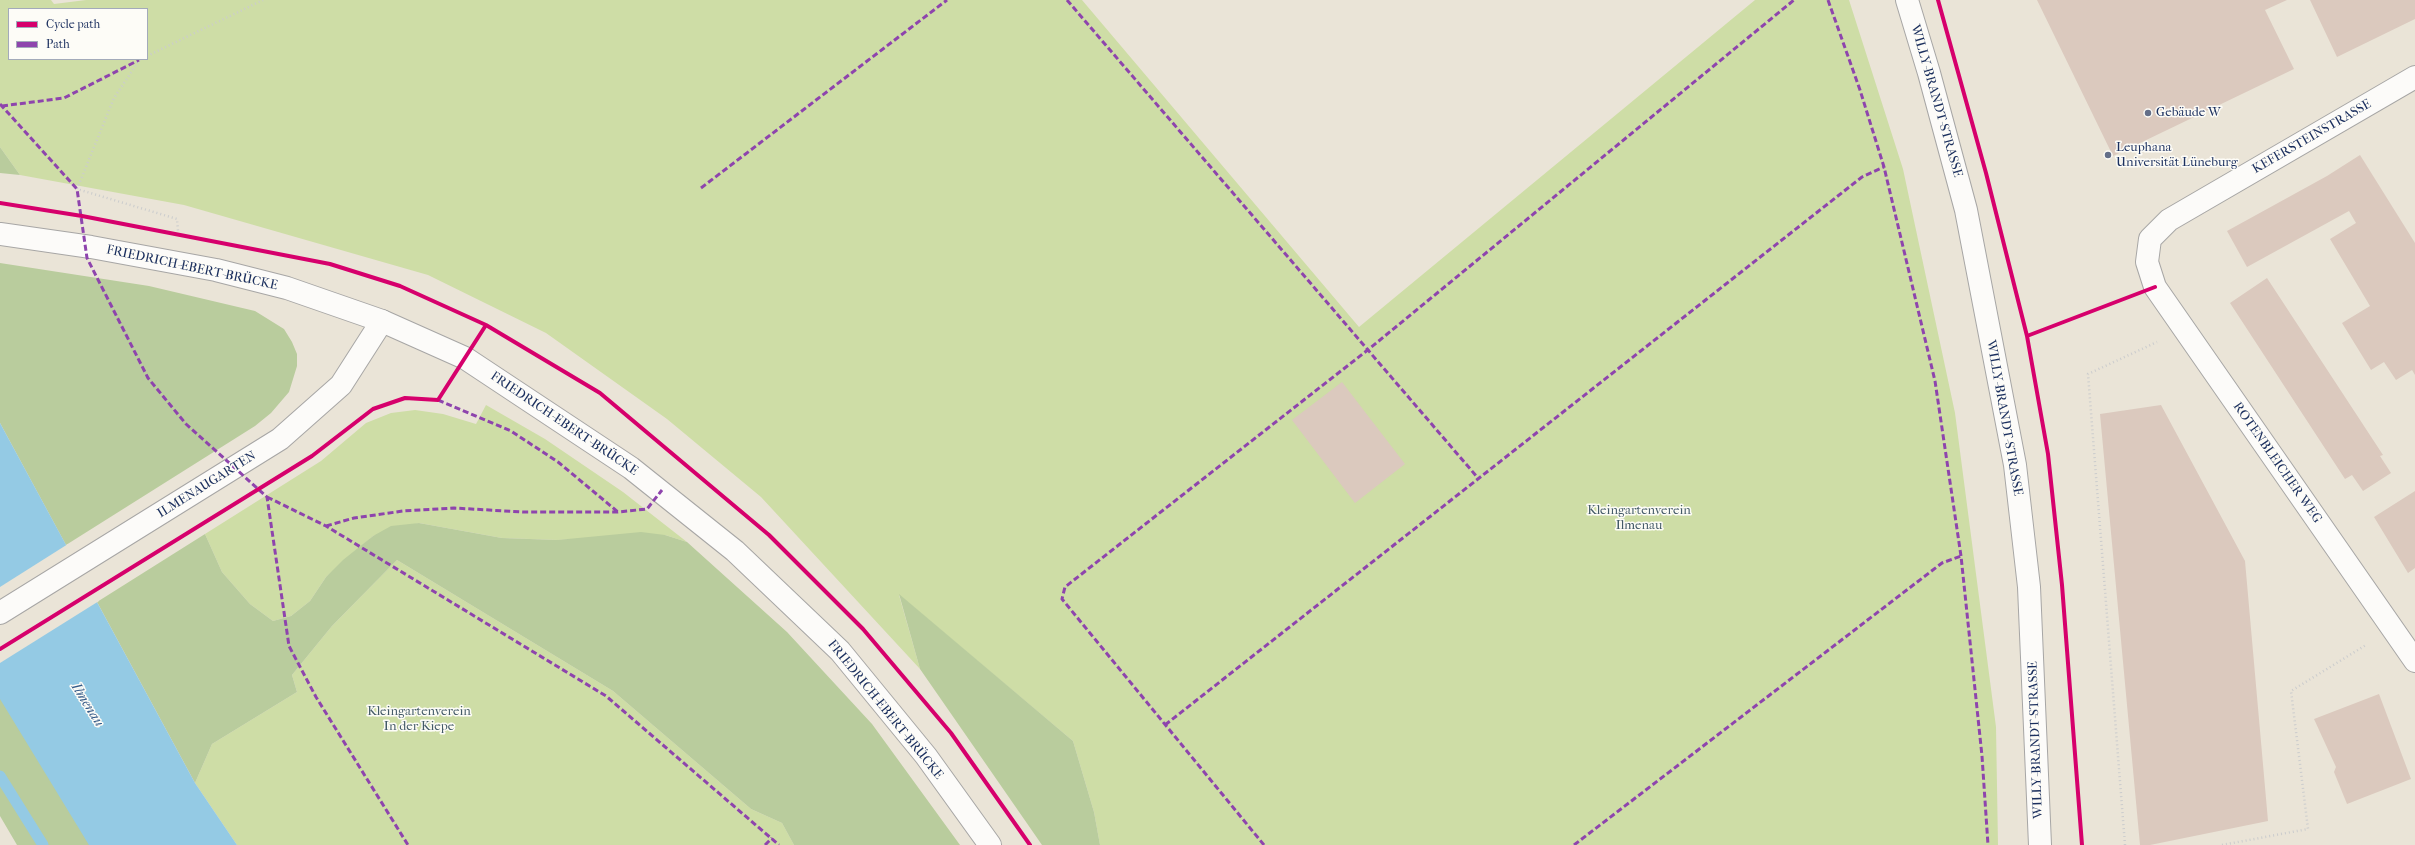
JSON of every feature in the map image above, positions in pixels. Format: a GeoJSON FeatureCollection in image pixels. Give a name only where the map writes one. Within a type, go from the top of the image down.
{"type":"FeatureCollection","features":[{"type":"Feature","properties":{"kind":"main road","name":"WILLY-BRANDT-STRASSE"},"geometry":{"type":"LineString","coordinates":[[1907,0],[1929,73],[1966,210],[2015,465],[2029,587],[2040,845]]}},
{"type":"Feature","properties":{"kind":"main road","name":"KEFERSTEINSTRASSE"},"geometry":{"type":"LineString","coordinates":[[2147,262],[2150,239],[2169,220],[2415,76]]}},
{"type":"Feature","properties":{"kind":"main road","name":"FRIEDRICH-EBERT-BRÜCKE"},"geometry":{"type":"LineString","coordinates":[[0,234],[216,270],[287,288],[382,321],[465,358],[631,468],[735,551],[840,651],[926,756],[990,845]]}},
{"type":"Feature","properties":{"kind":"main road","name":"ROTENBLEICHER WEG"},"geometry":{"type":"LineString","coordinates":[[2147,262],[2155,287],[2415,661]]}},
{"type":"Feature","properties":{"kind":"main road","name":"ILMENAUGARTEN"},"geometry":{"type":"LineString","coordinates":[[0,613],[280,439],[341,385],[382,321]]}},
{"type":"Feature","properties":{"kind":"path"},"geometry":{"type":"LineString","coordinates":[[148,56],[263,0]]}},
{"type":"Feature","properties":{"kind":"path"},"geometry":{"type":"LineString","coordinates":[[139,60],[114,98],[77,189],[177,219],[178,235]]}},
{"type":"Feature","properties":{"kind":"path"},"geometry":{"type":"LineString","coordinates":[[2125,845],[2088,374],[2184,329]]}},
{"type":"Feature","properties":{"kind":"path"},"geometry":{"type":"LineString","coordinates":[[2222,845],[2308,830],[2291,691],[2393,630]]}},
{"type":"Feature","properties":{"kind":"green space","name":"Kleingartenverein Ilmenau"},"geometry":{"type":"Polygon","coordinates":[[[0,0],[51,0],[54,4],[86,0],[1082,0],[1359,327],[1755,0],[1849,0],[1903,169],[1955,413],[1996,727],[1998,845],[1100,845],[1094,812],[1073,741],[899,595],[920,669],[761,497],[667,419],[546,333],[428,275],[184,205],[20,175],[0,147],[0,0]]]}},
{"type":"Feature","properties":{"kind":"green space"},"geometry":{"type":"Polygon","coordinates":[[[0,147],[20,175],[0,173],[0,147]]]}},
{"type":"Feature","properties":{"kind":"green space"},"geometry":{"type":"Polygon","coordinates":[[[0,263],[149,286],[255,311],[284,329],[292,342],[297,354],[297,366],[289,392],[271,413],[255,426],[66,545],[0,423],[0,263]]]}},
{"type":"Feature","properties":{"kind":"green space"},"geometry":{"type":"Polygon","coordinates":[[[486,405],[545,439],[623,492],[687,542],[665,535],[557,540],[502,538],[419,523],[373,536],[326,577],[310,601],[291,616],[273,621],[250,604],[222,572],[205,534],[321,461],[366,423],[391,413],[415,410],[443,414],[476,424],[486,405]]]}},
{"type":"Feature","properties":{"kind":"green space"},"geometry":{"type":"Polygon","coordinates":[[[419,523],[502,538],[557,540],[641,532],[665,535],[687,542],[787,632],[872,724],[960,845],[794,845],[782,823],[751,809],[613,691],[397,560],[332,626],[292,675],[297,692],[212,744],[195,783],[97,602],[205,534],[222,572],[250,604],[273,621],[291,616],[310,601],[326,577],[343,560],[373,536],[391,526],[419,523]]]}},
{"type":"Feature","properties":{"kind":"green space","name":"Kleingartenverein In der Kiepe"},"geometry":{"type":"Polygon","coordinates":[[[397,560],[613,691],[751,809],[782,823],[794,845],[237,845],[195,783],[212,744],[297,692],[292,675],[332,626],[397,560]]]}},
{"type":"Feature","properties":{"kind":"green space"},"geometry":{"type":"Polygon","coordinates":[[[899,594],[1073,741],[1094,812],[1100,845],[1042,845],[920,669],[899,594]]]}},
{"type":"Feature","properties":{"kind":"green space"},"geometry":{"type":"Polygon","coordinates":[[[0,694],[92,845],[17,845],[0,816],[0,694]]]}},
{"type":"Feature","properties":{"kind":"water","name":"Ilmenau"},"geometry":{"type":"Polygon","coordinates":[[[0,423],[195,783],[237,845],[89,845],[0,699],[0,423]]]}},
{"type":"Feature","properties":{"kind":"pier"},"geometry":{"type":"Polygon","coordinates":[[[68,544],[99,601],[0,663],[0,587],[68,544]]]}},
{"type":"Feature","properties":{"kind":"building","name":"Gebäude W"},"geometry":{"type":"Polygon","coordinates":[[[2037,0],[2287,0],[2265,10],[2294,69],[2113,156],[2037,0]]]}},
{"type":"Feature","properties":{"kind":"building"},"geometry":{"type":"Polygon","coordinates":[[[2310,0],[2415,0],[2415,19],[2337,57],[2310,0]]]}},
{"type":"Feature","properties":{"kind":"building"},"geometry":{"type":"Polygon","coordinates":[[[2360,155],[2415,243],[2415,375],[2412,370],[2396,380],[2384,362],[2371,370],[2342,323],[2370,306],[2330,239],[2356,223],[2349,211],[2247,267],[2227,231],[2327,176],[2360,155]]]}},
{"type":"Feature","properties":{"kind":"building"},"geometry":{"type":"Polygon","coordinates":[[[2267,278],[2383,455],[2380,456],[2391,473],[2363,491],[2352,475],[2345,479],[2230,303],[2267,278]]]}},
{"type":"Feature","properties":{"kind":"building"},"geometry":{"type":"Polygon","coordinates":[[[1342,382],[1405,464],[1355,503],[1292,420],[1342,382]]]}},
{"type":"Feature","properties":{"kind":"building"},"geometry":{"type":"Polygon","coordinates":[[[2161,405],[2245,561],[2268,821],[2150,845],[2140,845],[2100,414],[2161,405]]]}},
{"type":"Feature","properties":{"kind":"building"},"geometry":{"type":"Polygon","coordinates":[[[2415,491],[2415,568],[2408,573],[2374,517],[2415,491]]]}},
{"type":"Feature","properties":{"kind":"building"},"geometry":{"type":"Polygon","coordinates":[[[2379,694],[2411,779],[2347,804],[2334,772],[2336,767],[2314,719],[2379,694]]]}},
{"type":"Feature","properties":{"kind":"waterway"},"geometry":{"type":"LineString","coordinates":[[0,776],[43,845]]}},
{"type":"Feature","properties":{"kind":"marked path"},"geometry":{"type":"LineString","coordinates":[[701,188],[947,0]]}},
{"type":"Feature","properties":{"kind":"marked path"},"geometry":{"type":"LineString","coordinates":[[1067,0],[1478,478]]}},
{"type":"Feature","properties":{"kind":"marked path"},"geometry":{"type":"LineString","coordinates":[[1264,845],[1062,599],[1065,587],[1369,349],[1794,0]]}},
{"type":"Feature","properties":{"kind":"marked path"},"geometry":{"type":"LineString","coordinates":[[1828,0],[1860,90],[1884,167],[1935,381],[1961,556],[1982,756],[1988,845]]}},
{"type":"Feature","properties":{"kind":"marked path"},"geometry":{"type":"LineString","coordinates":[[2,106],[64,98],[139,60]]}},
{"type":"Feature","properties":{"kind":"marked path"},"geometry":{"type":"LineString","coordinates":[[0,104],[77,189],[87,258],[148,378],[186,424],[267,497],[289,646],[316,697],[408,845]]}},
{"type":"Feature","properties":{"kind":"marked path"},"geometry":{"type":"LineString","coordinates":[[1165,725],[1862,177],[1884,167]]}},
{"type":"Feature","properties":{"kind":"marked path"},"geometry":{"type":"LineString","coordinates":[[438,400],[511,431],[558,462],[618,512]]}},
{"type":"Feature","properties":{"kind":"marked path"},"geometry":{"type":"LineString","coordinates":[[326,526],[354,518],[403,511],[454,508],[523,512],[618,512],[647,509],[662,490]]}},
{"type":"Feature","properties":{"kind":"marked path"},"geometry":{"type":"LineString","coordinates":[[267,497],[326,526],[606,696],[779,845]]}},
{"type":"Feature","properties":{"kind":"marked path"},"geometry":{"type":"LineString","coordinates":[[1574,845],[1942,563],[1961,556]]}},
{"type":"Feature","properties":{"kind":"marked path"},"geometry":{"type":"LineString","coordinates":[[765,845],[772,838]]}},
{"type":"Feature","properties":{"kind":"cycle path"},"geometry":{"type":"LineString","coordinates":[[1938,0],[1986,173],[2027,336],[2048,454],[2062,585],[2082,845]]}},
{"type":"Feature","properties":{"kind":"cycle path"},"geometry":{"type":"LineString","coordinates":[[0,203],[82,216],[330,264],[400,286],[486,325],[600,393],[769,535],[863,629],[951,733],[1030,845]]}},
{"type":"Feature","properties":{"kind":"cycle path"},"geometry":{"type":"LineString","coordinates":[[2027,336],[2155,287]]}},
{"type":"Feature","properties":{"kind":"cycle path"},"geometry":{"type":"LineString","coordinates":[[0,649],[312,456],[373,409],[405,398],[438,400],[486,325]]}},
{"type":"Feature","properties":{"kind":"place","name":"Gebäude W"},"geometry":{"type":"Point","coordinates":[2148,113]}},
{"type":"Feature","properties":{"kind":"place","name":"Leuphana Universität Lüneburg"},"geometry":{"type":"Point","coordinates":[2108,155]}}]}
